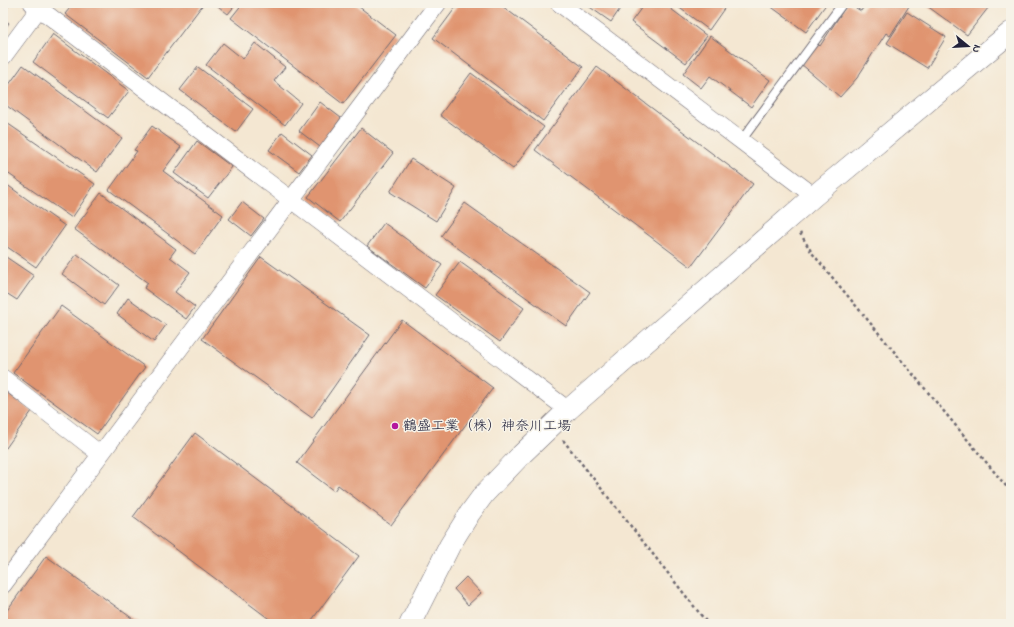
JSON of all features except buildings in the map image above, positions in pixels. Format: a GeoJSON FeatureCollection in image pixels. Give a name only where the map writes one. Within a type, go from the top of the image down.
{"type":"FeatureCollection","features":[{"type":"Feature","properties":{"kind":"street"},"geometry":{"type":"LineString","coordinates":[[3,585],[438,3]]}},
{"type":"Feature","properties":{"kind":"street"},"geometry":{"type":"LineString","coordinates":[[559,3],[814,196]]}},
{"type":"Feature","properties":{"kind":"street"},"geometry":{"type":"LineString","coordinates":[[3,57],[38,5],[291,200],[568,410]]}},
{"type":"Feature","properties":{"kind":"street"},"geometry":{"type":"LineString","coordinates":[[410,624],[450,545],[470,513],[498,479],[551,426],[814,196],[1011,32]]}},
{"type":"Feature","properties":{"kind":"street"},"geometry":{"type":"LineString","coordinates":[[3,378],[100,454]]}},
{"type":"Feature","properties":{"kind":"lane"},"geometry":{"type":"LineString","coordinates":[[742,141],[843,3]]}},
{"type":"Feature","properties":{"kind":"path"},"geometry":{"type":"LineString","coordinates":[[789,218],[812,253],[1011,492]]}},
{"type":"Feature","properties":{"kind":"path"},"geometry":{"type":"LineString","coordinates":[[551,426],[708,624]]}},
{"type":"Feature","properties":{"kind":"place","name":"鶴盛工業（株）神奈川工場"},"geometry":{"type":"Point","coordinates":[395,426]}}]}
